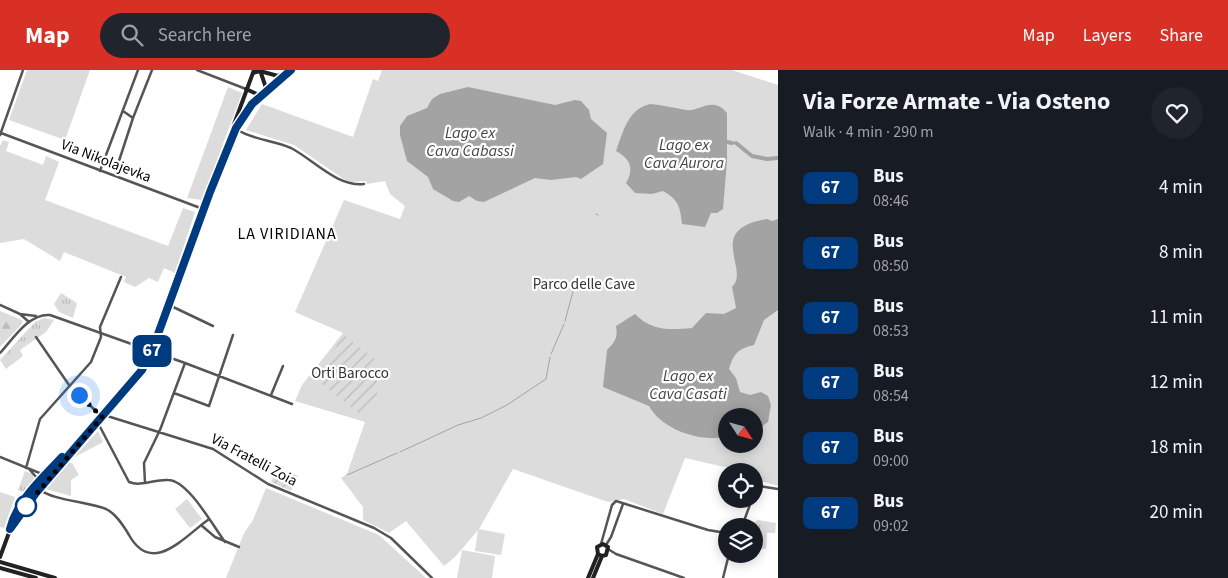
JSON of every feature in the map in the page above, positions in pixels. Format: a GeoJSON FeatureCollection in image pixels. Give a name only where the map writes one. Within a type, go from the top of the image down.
{"type":"FeatureCollection","features":[{"type":"Feature","properties":{"kind":"street"},"geometry":{"type":"LineString","coordinates":[[0,134],[24,70]]}},
{"type":"Feature","properties":{"kind":"street"},"geometry":{"type":"LineString","coordinates":[[100,171],[138,70]]}},
{"type":"Feature","properties":{"kind":"street"},"geometry":{"type":"LineString","coordinates":[[130,174],[120,170],[117,165],[152,70]]}},
{"type":"Feature","properties":{"kind":"street"},"geometry":{"type":"LineString","coordinates":[[197,70],[261,96]]}},
{"type":"Feature","properties":{"kind":"street"},"geometry":{"type":"LineString","coordinates":[[0,557],[17,511],[139,374],[152,351],[253,72],[260,71],[278,76],[290,70]]}},
{"type":"Feature","properties":{"kind":"street"},"geometry":{"type":"LineString","coordinates":[[224,155],[236,128],[248,108],[290,70]]}},
{"type":"Feature","properties":{"kind":"street"},"geometry":{"type":"LineString","coordinates":[[260,71],[267,92]]}},
{"type":"Feature","properties":{"kind":"street"},"geometry":{"type":"LineString","coordinates":[[123,111],[133,118]]}},
{"type":"Feature","properties":{"kind":"street"},"geometry":{"type":"LineString","coordinates":[[236,128],[237,113]]}},
{"type":"Feature","properties":{"kind":"street"},"geometry":{"type":"LineString","coordinates":[[240,122],[246,134]]}},
{"type":"Feature","properties":{"kind":"street"},"geometry":{"type":"LineString","coordinates":[[236,128],[246,134],[290,148],[347,183],[364,184]]}},
{"type":"Feature","properties":{"kind":"street","name":"Via Nikolajevka"},"geometry":{"type":"LineString","coordinates":[[0,134],[204,209]]}},
{"type":"Feature","properties":{"kind":"street"},"geometry":{"type":"LineString","coordinates":[[28,468],[40,419],[91,362],[101,333],[100,327],[121,277]]}},
{"type":"Feature","properties":{"kind":"street"},"geometry":{"type":"LineString","coordinates":[[169,305],[213,326]]}},
{"type":"Feature","properties":{"kind":"street"},"geometry":{"type":"LineString","coordinates":[[0,306],[20,314],[50,315],[185,363],[292,404]]}},
{"type":"Feature","properties":{"kind":"street"},"geometry":{"type":"LineString","coordinates":[[20,314],[29,322]]}},
{"type":"Feature","properties":{"kind":"street"},"geometry":{"type":"LineString","coordinates":[[0,353],[36,316]]}},
{"type":"Feature","properties":{"kind":"street"},"geometry":{"type":"LineString","coordinates":[[174,393],[209,406],[233,335]]}},
{"type":"Feature","properties":{"kind":"street"},"geometry":{"type":"LineString","coordinates":[[36,337],[69,385],[103,416]]}},
{"type":"Feature","properties":{"kind":"street"},"geometry":{"type":"LineString","coordinates":[[145,483],[143,465],[160,430],[185,363]]}},
{"type":"Feature","properties":{"kind":"street"},"geometry":{"type":"LineString","coordinates":[[271,395],[283,366]]}},
{"type":"Feature","properties":{"kind":"street","name":"Via Fratelli Zoia"},"geometry":{"type":"LineString","coordinates":[[103,416],[160,430],[213,449],[268,484],[379,530],[432,578]]}},
{"type":"Feature","properties":{"kind":"street"},"geometry":{"type":"LineString","coordinates":[[97,422],[125,478],[133,484],[169,480],[181,484],[225,542]]}},
{"type":"Feature","properties":{"kind":"street"},"geometry":{"type":"LineString","coordinates":[[0,457],[28,468],[46,478]]}},
{"type":"Feature","properties":{"kind":"street"},"geometry":{"type":"LineString","coordinates":[[28,468],[37,478],[38,487]]}},
{"type":"Feature","properties":{"kind":"street"},"geometry":{"type":"LineString","coordinates":[[38,487],[106,509],[119,520],[138,548],[148,554],[164,551],[209,519]]}},
{"type":"Feature","properties":{"kind":"street"},"geometry":{"type":"LineString","coordinates":[[763,487],[778,489]]}},
{"type":"Feature","properties":{"kind":"street"},"geometry":{"type":"LineString","coordinates":[[593,578],[605,546],[612,504],[616,501],[699,528],[718,532]]}},
{"type":"Feature","properties":{"kind":"street"},"geometry":{"type":"LineString","coordinates":[[602,555],[597,548],[605,546],[611,537],[624,504]]}},
{"type":"Feature","properties":{"kind":"street"},"geometry":{"type":"LineString","coordinates":[[200,525],[215,538],[239,547]]}},
{"type":"Feature","properties":{"kind":"street"},"geometry":{"type":"LineString","coordinates":[[215,538],[219,534]]}},
{"type":"Feature","properties":{"kind":"street"},"geometry":{"type":"LineString","coordinates":[[605,546],[616,554],[684,578]]}},
{"type":"Feature","properties":{"kind":"street"},"geometry":{"type":"LineString","coordinates":[[602,555],[616,554]]}},
{"type":"Feature","properties":{"kind":"street"},"geometry":{"type":"LineString","coordinates":[[588,578],[602,555]]}},
{"type":"Feature","properties":{"kind":"street"},"geometry":{"type":"LineString","coordinates":[[0,562],[55,578]]}},
{"type":"Feature","properties":{"kind":"street"},"geometry":{"type":"LineString","coordinates":[[723,578],[727,563]]}},
{"type":"Feature","properties":{"kind":"street"},"geometry":{"type":"LineString","coordinates":[[0,568],[36,578]]}},
{"type":"Feature","properties":{"kind":"green space"},"geometry":{"type":"Polygon","coordinates":[[[27,70],[90,70],[65,140],[9,120],[27,70]]]}},
{"type":"Feature","properties":{"kind":"green space","name":"Parco delle Cave"},"geometry":{"type":"Polygon","coordinates":[[[382,70],[732,70],[778,85],[778,486],[763,482],[763,463],[718,463],[718,466],[685,458],[663,514],[624,499],[608,502],[513,469],[479,529],[505,534],[501,555],[475,551],[478,530],[456,556],[444,566],[406,521],[389,533],[363,520],[363,507],[341,478],[347,474],[365,422],[295,401],[302,385],[343,333],[295,312],[344,200],[400,219],[405,206],[390,194],[385,181],[367,184],[366,181],[352,182],[345,180],[294,145],[246,130],[262,104],[353,137],[373,79],[378,81],[382,70]]]}},
{"type":"Feature","properties":{"kind":"green space"},"geometry":{"type":"Polygon","coordinates":[[[228,87],[242,93],[202,200],[187,198],[228,87]]]}},
{"type":"Feature","properties":{"kind":"green space"},"geometry":{"type":"Polygon","coordinates":[[[3,140],[9,142],[6,151],[43,165],[46,156],[59,162],[45,200],[168,246],[183,208],[195,212],[175,273],[164,268],[158,282],[149,278],[135,287],[124,282],[126,277],[64,252],[60,261],[24,239],[0,243],[0,146],[3,140]]]}},
{"type":"Feature","properties":{"kind":"green space"},"geometry":{"type":"Polygon","coordinates":[[[61,293],[77,303],[73,318],[59,312],[54,304],[61,293]]]}},
{"type":"Feature","properties":{"kind":"green space"},"geometry":{"type":"Polygon","coordinates":[[[0,311],[22,320],[22,324],[0,347],[0,311]]]}},
{"type":"Feature","properties":{"kind":"green space"},"geometry":{"type":"Polygon","coordinates":[[[44,318],[54,320],[46,332],[20,350],[23,356],[6,369],[0,360],[35,322],[44,318]]]}},
{"type":"Feature","properties":{"kind":"green space","name":"Orti Barocco"},"geometry":{"type":"Polygon","coordinates":[[[344,335],[376,360],[377,397],[364,417],[314,378],[344,335]]]}},
{"type":"Feature","properties":{"kind":"green space"},"geometry":{"type":"Polygon","coordinates":[[[98,431],[103,442],[73,458],[98,431]]]}},
{"type":"Feature","properties":{"kind":"green space"},"geometry":{"type":"Polygon","coordinates":[[[69,463],[72,463],[79,475],[71,480],[71,496],[46,489],[69,463]]]}},
{"type":"Feature","properties":{"kind":"green space"},"geometry":{"type":"Polygon","coordinates":[[[277,468],[298,476],[291,491],[271,482],[277,468]]]}},
{"type":"Feature","properties":{"kind":"green space"},"geometry":{"type":"Polygon","coordinates":[[[25,471],[32,474],[34,480],[24,492],[18,490],[25,471]]]}},
{"type":"Feature","properties":{"kind":"green space"},"geometry":{"type":"Polygon","coordinates":[[[266,488],[379,535],[426,578],[226,578],[244,533],[253,520],[266,488]]]}},
{"type":"Feature","properties":{"kind":"green space"},"geometry":{"type":"Polygon","coordinates":[[[0,492],[15,497],[4,528],[0,527],[0,492]]]}},
{"type":"Feature","properties":{"kind":"green space"},"geometry":{"type":"Polygon","coordinates":[[[187,499],[202,519],[190,528],[175,509],[187,499]]]}},
{"type":"Feature","properties":{"kind":"green space"},"geometry":{"type":"Polygon","coordinates":[[[763,521],[776,523],[775,533],[767,533],[766,549],[763,549],[763,521]]]}},
{"type":"Feature","properties":{"kind":"green space"},"geometry":{"type":"Polygon","coordinates":[[[462,550],[495,556],[492,578],[457,578],[462,550]]]}},
{"type":"Feature","properties":{"kind":"water","name":"Lago ex Cava Cabassi"},"geometry":{"type":"Polygon","coordinates":[[[468,87],[555,105],[575,100],[581,101],[589,110],[591,119],[607,133],[603,164],[581,179],[576,177],[551,180],[535,178],[484,202],[477,201],[469,196],[459,202],[453,201],[433,189],[428,177],[407,161],[400,135],[400,126],[407,116],[427,108],[432,99],[440,94],[468,87]]]}},
{"type":"Feature","properties":{"kind":"water","name":"Lago ex Cava Aurora"},"geometry":{"type":"Polygon","coordinates":[[[650,104],[686,110],[717,105],[727,113],[727,161],[723,209],[717,213],[711,213],[705,227],[682,224],[678,204],[663,191],[652,194],[635,193],[626,183],[630,173],[630,165],[625,157],[616,151],[631,116],[636,111],[650,104]]]}},
{"type":"Feature","properties":{"kind":"water","name":"Lago ex Cava Casati"},"geometry":{"type":"Polygon","coordinates":[[[767,219],[772,221],[778,219],[778,310],[764,320],[754,345],[737,352],[729,369],[736,378],[740,392],[750,395],[761,392],[768,396],[771,405],[768,422],[763,426],[763,408],[718,408],[718,438],[694,436],[672,428],[663,422],[649,406],[603,387],[607,350],[615,340],[617,334],[616,326],[635,314],[641,320],[654,326],[684,329],[692,328],[706,313],[724,314],[736,308],[732,287],[736,280],[737,271],[733,240],[738,231],[748,224],[767,219]]]}},
{"type":"Feature","properties":{"kind":"waterway"},"geometry":{"type":"LineString","coordinates":[[727,142],[732,143]]}},
{"type":"Feature","properties":{"kind":"waterway"},"geometry":{"type":"LineString","coordinates":[[736,143],[752,156],[767,159],[778,158]]}},
{"type":"Feature","properties":{"kind":"waterway"},"geometry":{"type":"LineString","coordinates":[[565,321],[574,288]]}},
{"type":"Feature","properties":{"kind":"waterway"},"geometry":{"type":"LineString","coordinates":[[551,354],[564,324]]}},
{"type":"Feature","properties":{"kind":"waterway"},"geometry":{"type":"LineString","coordinates":[[400,452],[507,405],[546,379],[550,357]]}},
{"type":"Feature","properties":{"kind":"waterway"},"geometry":{"type":"LineString","coordinates":[[347,475],[397,453]]}},
{"type":"Feature","properties":{"kind":"bus line","name":"67"},"geometry":{"type":"LineString","coordinates":[[62,457],[25,498],[12,521],[10,529],[36,493],[142,370],[154,345],[210,192],[236,128],[252,104],[291,70]]}},
{"type":"Feature","properties":{"kind":"district","name":"LA VIRIDIANA"},"geometry":{"type":"Point","coordinates":[287,234]}},
{"type":"Feature","properties":{"kind":"route"},"geometry":{"type":"LineString","coordinates":[[26,506],[102,417],[79,395]]}}]}
